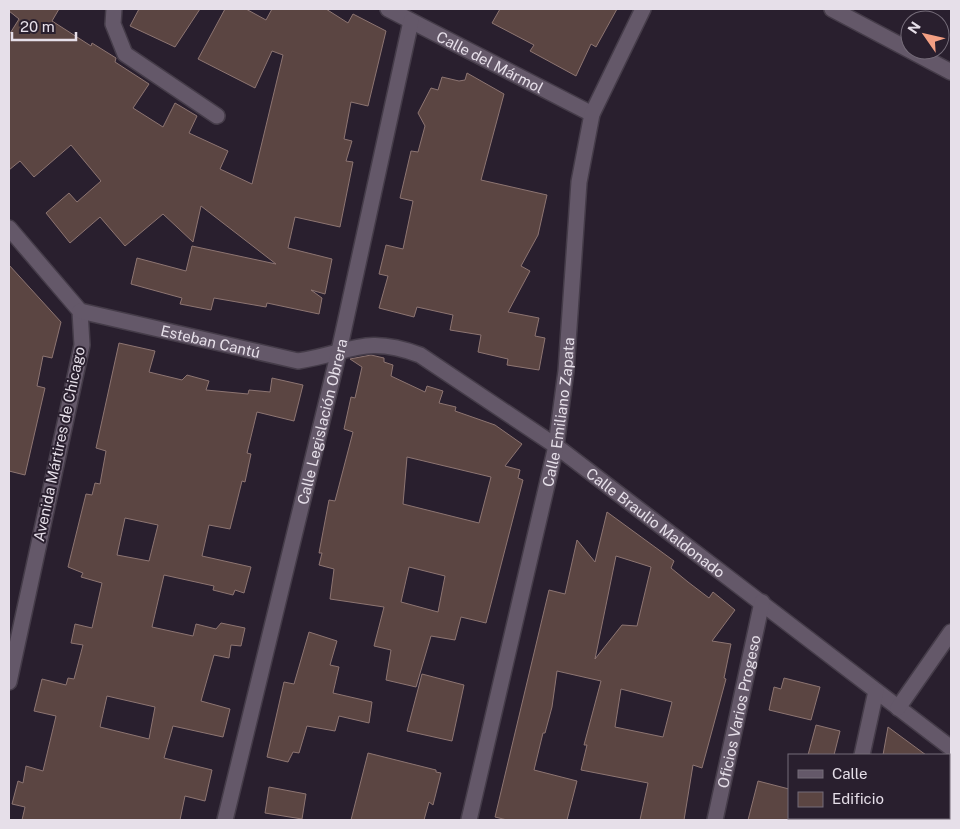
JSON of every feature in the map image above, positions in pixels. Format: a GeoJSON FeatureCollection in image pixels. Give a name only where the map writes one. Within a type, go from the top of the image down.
{"type":"FeatureCollection","features":[{"type":"Feature","properties":{"kind":"street"},"geometry":{"type":"LineString","coordinates":[[114,9],[113,24],[125,54],[217,116]]}},
{"type":"Feature","properties":{"kind":"street","name":"Calle del Mármol"},"geometry":{"type":"LineString","coordinates":[[388,9],[592,114]]}},
{"type":"Feature","properties":{"kind":"street","name":"Calle Emiliano Zapata"},"geometry":{"type":"LineString","coordinates":[[469,820],[556,446],[566,370],[579,182],[592,114],[643,9]]}},
{"type":"Feature","properties":{"kind":"street"},"geometry":{"type":"LineString","coordinates":[[832,9],[951,72]]}},
{"type":"Feature","properties":{"kind":"street","name":"Calle Legislación Obrera"},"geometry":{"type":"LineString","coordinates":[[225,820],[339,351],[411,21]]}},
{"type":"Feature","properties":{"kind":"street"},"geometry":{"type":"LineString","coordinates":[[9,228],[80,311]]}},
{"type":"Feature","properties":{"kind":"street","name":"Esteban Cantú"},"geometry":{"type":"LineString","coordinates":[[80,311],[298,361],[318,358],[339,351]]}},
{"type":"Feature","properties":{"kind":"street","name":"Avenida Mártires de Chicago"},"geometry":{"type":"LineString","coordinates":[[9,682],[82,344],[80,311]]}},
{"type":"Feature","properties":{"kind":"street","name":"Calle Braulio Maldonado"},"geometry":{"type":"LineString","coordinates":[[339,351],[365,344],[401,348],[420,355],[556,446],[951,748]]}},
{"type":"Feature","properties":{"kind":"street","name":"Oficios Varios Progeso"},"geometry":{"type":"LineString","coordinates":[[715,820],[762,602]]}},
{"type":"Feature","properties":{"kind":"street"},"geometry":{"type":"LineString","coordinates":[[898,708],[951,632]]}},
{"type":"Feature","properties":{"kind":"street"},"geometry":{"type":"LineString","coordinates":[[862,754],[876,691]]}},
{"type":"Feature","properties":{"kind":"building"},"geometry":{"type":"Polygon","coordinates":[[[9,9],[59,9],[52,21],[91,46],[92,43],[116,58],[115,62],[149,84],[133,108],[163,127],[175,103],[197,116],[189,133],[228,151],[220,169],[252,184],[283,55],[272,51],[255,88],[198,59],[225,9],[246,9],[266,20],[272,9],[326,9],[348,23],[353,14],[386,31],[368,106],[351,102],[344,139],[352,141],[346,161],[353,162],[340,227],[295,217],[288,248],[332,259],[325,294],[311,290],[322,298],[319,314],[267,303],[266,307],[214,298],[211,310],[180,304],[182,298],[131,284],[137,258],[186,271],[192,246],[276,264],[201,206],[193,242],[163,214],[125,246],[100,217],[70,243],[46,213],[69,193],[77,202],[101,181],[71,145],[34,177],[20,161],[9,170],[9,35],[19,19],[9,9]]]}},
{"type":"Feature","properties":{"kind":"building"},"geometry":{"type":"Polygon","coordinates":[[[139,9],[200,9],[175,47],[130,26],[139,9]]]}},
{"type":"Feature","properties":{"kind":"building"},"geometry":{"type":"Polygon","coordinates":[[[500,9],[617,9],[596,47],[591,44],[576,76],[530,51],[534,45],[492,23],[500,9]]]}},
{"type":"Feature","properties":{"kind":"building"},"geometry":{"type":"Polygon","coordinates":[[[467,73],[504,94],[481,180],[547,195],[538,235],[521,266],[530,271],[508,312],[539,318],[535,336],[545,338],[539,370],[507,365],[508,359],[478,352],[481,335],[450,330],[453,315],[417,307],[414,317],[379,308],[388,276],[379,274],[386,245],[403,249],[413,201],[400,198],[411,151],[418,152],[425,126],[418,113],[431,88],[438,90],[442,77],[459,81],[465,80],[467,73]]]}},
{"type":"Feature","properties":{"kind":"building"},"geometry":{"type":"Polygon","coordinates":[[[9,265],[61,322],[52,358],[43,356],[37,386],[45,388],[25,475],[9,471],[9,265]]]}},
{"type":"Feature","properties":{"kind":"building"},"geometry":{"type":"Polygon","coordinates":[[[119,343],[155,351],[149,372],[182,380],[187,375],[209,381],[206,390],[248,394],[249,390],[270,392],[272,378],[303,385],[294,421],[257,412],[247,453],[251,454],[245,482],[242,481],[230,529],[209,525],[202,556],[251,567],[244,593],[235,590],[233,595],[213,590],[214,586],[164,575],[152,627],[193,636],[196,624],[216,629],[221,623],[245,628],[241,646],[231,645],[229,658],[214,655],[201,701],[230,709],[223,737],[173,726],[164,758],[212,770],[205,801],[185,796],[180,820],[22,820],[25,807],[12,804],[18,781],[23,783],[26,766],[43,771],[56,716],[34,711],[42,679],[66,685],[68,678],[74,679],[83,645],[71,643],[75,624],[92,628],[102,583],[81,577],[83,573],[68,567],[86,494],[92,495],[95,483],[100,484],[106,451],[96,448],[119,343]],[[125,518],[117,555],[149,561],[158,525],[125,518]],[[107,696],[100,727],[149,739],[155,707],[107,696]]]}},
{"type":"Feature","properties":{"kind":"building"},"geometry":{"type":"Polygon","coordinates":[[[371,355],[384,358],[384,362],[393,365],[391,376],[425,392],[427,386],[443,391],[439,403],[456,407],[455,411],[495,425],[522,444],[505,466],[520,470],[518,478],[523,480],[486,623],[461,617],[455,640],[431,636],[416,687],[386,680],[391,650],[374,646],[384,607],[330,599],[334,569],[319,565],[322,553],[319,553],[329,500],[335,501],[353,432],[344,429],[351,397],[355,398],[362,367],[350,359],[371,355]],[[407,457],[403,504],[479,523],[491,477],[407,457]],[[409,567],[401,602],[438,612],[445,576],[409,567]]]}},
{"type":"Feature","properties":{"kind":"building"},"geometry":{"type":"Polygon","coordinates":[[[607,512],[674,561],[671,568],[688,582],[709,598],[713,592],[735,610],[712,641],[731,644],[724,678],[726,679],[702,768],[693,765],[684,820],[640,820],[648,783],[581,770],[587,745],[584,745],[601,681],[557,671],[552,707],[545,733],[543,733],[534,770],[577,781],[567,820],[507,820],[495,817],[549,590],[565,594],[577,540],[595,562],[607,512]],[[616,556],[595,659],[622,625],[637,626],[651,567],[616,556]],[[621,689],[615,727],[663,737],[672,702],[621,689]]]}},
{"type":"Feature","properties":{"kind":"building"},"geometry":{"type":"Polygon","coordinates":[[[309,632],[337,641],[330,665],[339,667],[333,693],[372,702],[369,723],[339,716],[335,731],[307,726],[299,753],[293,752],[288,762],[267,757],[284,682],[294,684],[309,632]]]}},
{"type":"Feature","properties":{"kind":"building"},"geometry":{"type":"Polygon","coordinates":[[[422,674],[464,685],[452,741],[407,731],[422,674]]]}},
{"type":"Feature","properties":{"kind":"building"},"geometry":{"type":"Polygon","coordinates":[[[784,678],[820,687],[811,720],[769,710],[774,687],[781,689],[784,678]]]}},
{"type":"Feature","properties":{"kind":"building"},"geometry":{"type":"Polygon","coordinates":[[[816,725],[840,731],[834,754],[808,754],[816,725]]]}},
{"type":"Feature","properties":{"kind":"building"},"geometry":{"type":"Polygon","coordinates":[[[888,727],[925,754],[883,754],[888,727]]]}},
{"type":"Feature","properties":{"kind":"building"},"geometry":{"type":"Polygon","coordinates":[[[368,753],[436,770],[436,772],[441,773],[433,805],[429,802],[424,820],[351,820],[368,753]]]}},
{"type":"Feature","properties":{"kind":"building"},"geometry":{"type":"Polygon","coordinates":[[[758,781],[788,789],[789,820],[748,820],[758,781]]]}},
{"type":"Feature","properties":{"kind":"building"},"geometry":{"type":"Polygon","coordinates":[[[269,787],[306,794],[302,819],[265,813],[269,787]]]}}]}
